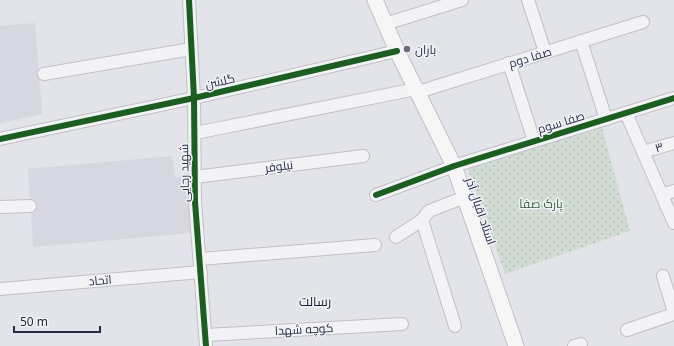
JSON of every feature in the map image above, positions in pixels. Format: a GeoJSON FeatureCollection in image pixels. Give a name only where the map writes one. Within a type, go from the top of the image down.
{"type":"FeatureCollection","features":[{"type":"Feature","properties":{"kind":"main road","name":"استاد اقبال آذر"},"geometry":{"type":"LineString","coordinates":[[375,0],[397,51],[454,166],[516,346]]}},
{"type":"Feature","properties":{"kind":"street","name":"شهید رجایی"},"geometry":{"type":"LineString","coordinates":[[189,0],[194,98],[195,202],[206,341]]}},
{"type":"Feature","properties":{"kind":"street"},"geometry":{"type":"LineString","coordinates":[[385,24],[462,0]]}},
{"type":"Feature","properties":{"kind":"street"},"geometry":{"type":"LineString","coordinates":[[528,0],[545,52]]}},
{"type":"Feature","properties":{"kind":"street","name":"صفا دوم"},"geometry":{"type":"LineString","coordinates":[[195,133],[417,91],[643,22]]}},
{"type":"Feature","properties":{"kind":"street"},"geometry":{"type":"LineString","coordinates":[[581,41],[606,119]]}},
{"type":"Feature","properties":{"kind":"street"},"geometry":{"type":"LineString","coordinates":[[44,74],[191,49]]}},
{"type":"Feature","properties":{"kind":"street","name":"گلشن"},"geometry":{"type":"LineString","coordinates":[[0,139],[194,98],[397,51]]}},
{"type":"Feature","properties":{"kind":"street"},"geometry":{"type":"LineString","coordinates":[[509,63],[534,142]]}},
{"type":"Feature","properties":{"kind":"street","name":"صفا سوم"},"geometry":{"type":"LineString","coordinates":[[376,195],[454,166],[674,98]]}},
{"type":"Feature","properties":{"kind":"street"},"geometry":{"type":"LineString","coordinates":[[626,113],[674,223]]}},
{"type":"Feature","properties":{"kind":"street","name":"۳"},"geometry":{"type":"LineString","coordinates":[[643,152],[674,143]]}},
{"type":"Feature","properties":{"kind":"street","name":"نیلوفر"},"geometry":{"type":"LineString","coordinates":[[195,177],[363,156]]}},
{"type":"Feature","properties":{"kind":"street"},"geometry":{"type":"LineString","coordinates":[[662,195],[674,191]]}},
{"type":"Feature","properties":{"kind":"street"},"geometry":{"type":"LineString","coordinates":[[396,237],[422,220],[429,211],[465,197]]}},
{"type":"Feature","properties":{"kind":"street"},"geometry":{"type":"LineString","coordinates":[[0,207],[30,206]]}},
{"type":"Feature","properties":{"kind":"street"},"geometry":{"type":"LineString","coordinates":[[422,220],[454,326]]}},
{"type":"Feature","properties":{"kind":"street"},"geometry":{"type":"LineString","coordinates":[[200,259],[374,245]]}},
{"type":"Feature","properties":{"kind":"street","name":"اتحاد"},"geometry":{"type":"LineString","coordinates":[[0,289],[201,272]]}},
{"type":"Feature","properties":{"kind":"street"},"geometry":{"type":"LineString","coordinates":[[627,330],[674,313],[663,276]]}},
{"type":"Feature","properties":{"kind":"street","name":"کوچه شهدا"},"geometry":{"type":"LineString","coordinates":[[206,341],[402,324]]}},
{"type":"Feature","properties":{"kind":"shaded area"},"geometry":{"type":"Polygon","coordinates":[[[35,23],[42,114],[0,123],[0,26],[35,23]]]}},
{"type":"Feature","properties":{"kind":"shaded area"},"geometry":{"type":"Polygon","coordinates":[[[172,156],[175,177],[189,177],[192,233],[33,247],[28,169],[172,156]]]}},
{"type":"Feature","properties":{"kind":"green space","name":"پارک صفا"},"geometry":{"type":"Polygon","coordinates":[[[602,128],[630,231],[505,274],[467,167],[602,128]]]}},
{"type":"Feature","properties":{"kind":"cycle path"},"geometry":{"type":"LineString","coordinates":[[189,0],[194,98],[195,202],[206,346]]}},
{"type":"Feature","properties":{"kind":"cycle path"},"geometry":{"type":"LineString","coordinates":[[0,139],[194,98],[397,51]]}},
{"type":"Feature","properties":{"kind":"cycle path"},"geometry":{"type":"LineString","coordinates":[[376,195],[454,166],[674,98]]}},
{"type":"Feature","properties":{"kind":"place","name":"باران"},"geometry":{"type":"Point","coordinates":[407,49]}},
{"type":"Feature","properties":{"kind":"district","name":"رسالت"},"geometry":{"type":"Point","coordinates":[315,301]}}]}
